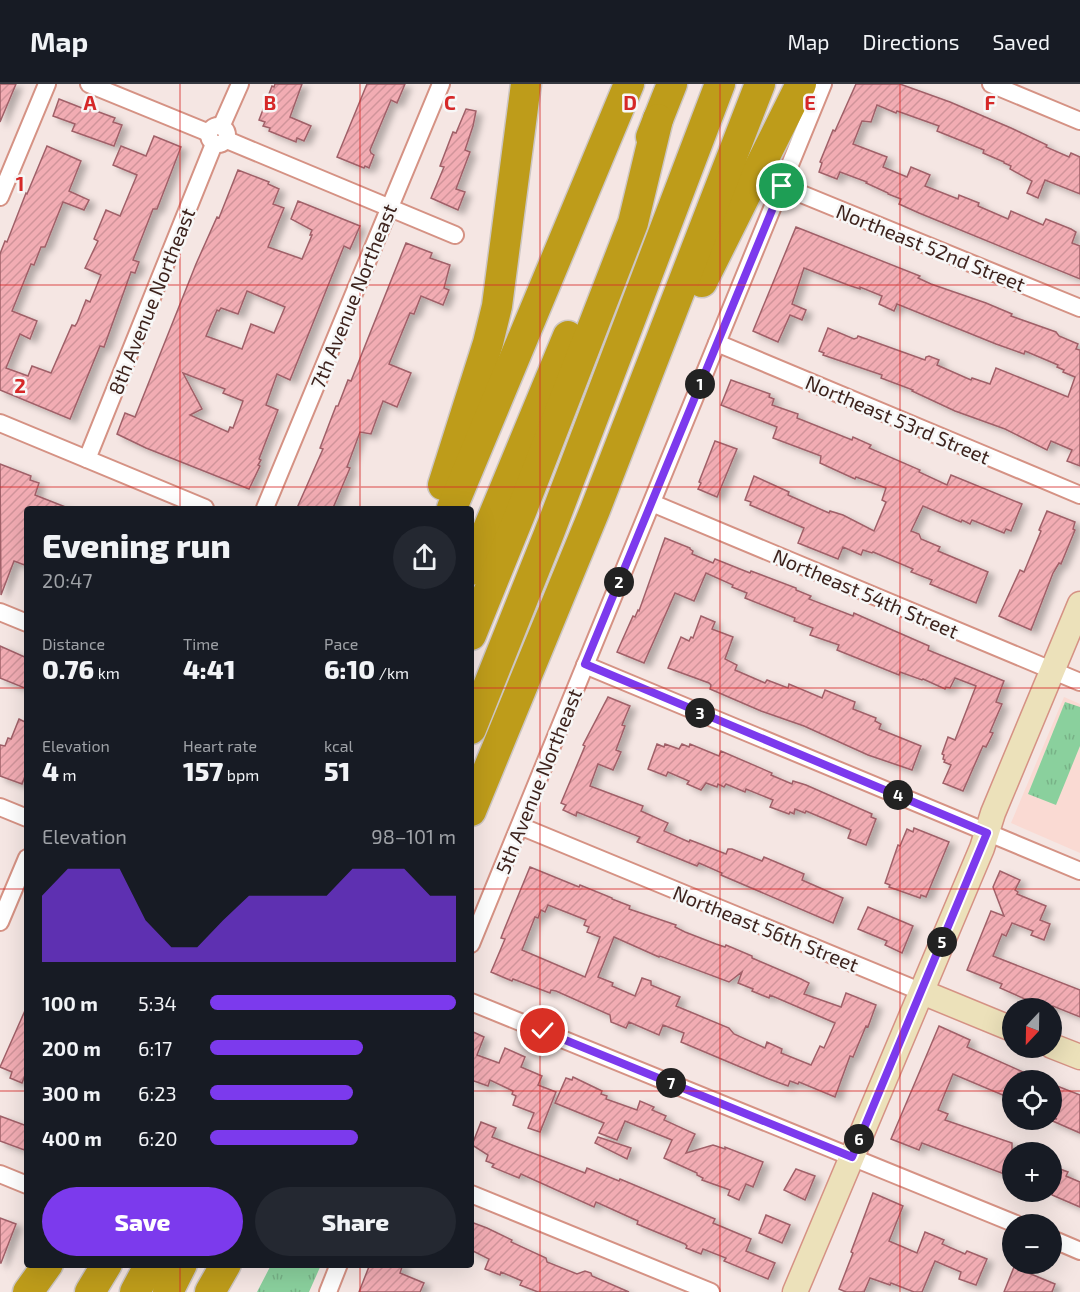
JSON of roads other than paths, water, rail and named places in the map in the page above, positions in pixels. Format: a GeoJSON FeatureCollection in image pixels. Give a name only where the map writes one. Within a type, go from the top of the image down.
{"type":"FeatureCollection","features":[{"type":"Feature","properties":{"kind":"highway"},"geometry":{"type":"LineString","coordinates":[[437,506],[488,343],[496,306],[526,84]]}},
{"type":"Feature","properties":{"kind":"highway"},"geometry":{"type":"LineString","coordinates":[[453,506],[629,84]]}},
{"type":"Feature","properties":{"kind":"highway"},"geometry":{"type":"LineString","coordinates":[[474,563],[672,84]]}},
{"type":"Feature","properties":{"kind":"highway"},"geometry":{"type":"LineString","coordinates":[[474,721],[548,536],[720,84]]}},
{"type":"Feature","properties":{"kind":"highway"},"geometry":{"type":"LineString","coordinates":[[474,804],[595,510],[760,84]]}},
{"type":"Feature","properties":{"kind":"highway"},"geometry":{"type":"LineString","coordinates":[[595,510],[657,371],[801,84]]}},
{"type":"Feature","properties":{"kind":"highway"},"geometry":{"type":"LineString","coordinates":[[474,628],[524,507],[633,223],[658,119]]}},
{"type":"Feature","properties":{"kind":"highway"},"geometry":{"type":"LineString","coordinates":[[474,666],[518,571],[548,536]]}},
{"type":"Feature","properties":{"kind":"highway"},"geometry":{"type":"LineString","coordinates":[[28,1292],[45,1268]]}},
{"type":"Feature","properties":{"kind":"highway"},"geometry":{"type":"LineString","coordinates":[[90,1292],[105,1268]]}},
{"type":"Feature","properties":{"kind":"highway"},"geometry":{"type":"LineString","coordinates":[[135,1292],[148,1268]]}},
{"type":"Feature","properties":{"kind":"highway"},"geometry":{"type":"LineString","coordinates":[[168,1292],[180,1268]]}},
{"type":"Feature","properties":{"kind":"highway"},"geometry":{"type":"LineString","coordinates":[[210,1292],[224,1268]]}},
{"type":"Feature","properties":{"kind":"street"},"geometry":{"type":"LineString","coordinates":[[0,197],[47,84]]}},
{"type":"Feature","properties":{"kind":"street"},"geometry":{"type":"LineString","coordinates":[[89,84],[455,235]]}},
{"type":"Feature","properties":{"kind":"street","name":"8th Avenue Northeast"},"geometry":{"type":"LineString","coordinates":[[87,459],[240,84]]}},
{"type":"Feature","properties":{"kind":"street","name":"7th Avenue Northeast"},"geometry":{"type":"LineString","coordinates":[[266,506],[441,84]]}},
{"type":"Feature","properties":{"kind":"street","name":"5th Avenue Northeast"},"geometry":{"type":"LineString","coordinates":[[474,937],[824,84]]}},
{"type":"Feature","properties":{"kind":"street"},"geometry":{"type":"LineString","coordinates":[[991,84],[1080,121]]}},
{"type":"Feature","properties":{"kind":"street","name":"Northeast 52nd Street"},"geometry":{"type":"LineString","coordinates":[[782,186],[1080,308]]}},
{"type":"Feature","properties":{"kind":"street","name":"Northeast 53rd Street"},"geometry":{"type":"LineString","coordinates":[[717,343],[1080,495]]}},
{"type":"Feature","properties":{"kind":"street"},"geometry":{"type":"LineString","coordinates":[[0,423],[87,459],[170,502],[193,506]]}},
{"type":"Feature","properties":{"kind":"street","name":"Northeast 54th Street"},"geometry":{"type":"LineString","coordinates":[[652,503],[1080,682]]}},
{"type":"Feature","properties":{"kind":"street"},"geometry":{"type":"LineString","coordinates":[[795,1292],[922,992],[1080,603]]}},
{"type":"Feature","properties":{"kind":"street"},"geometry":{"type":"LineString","coordinates":[[0,612],[24,622]]}},
{"type":"Feature","properties":{"kind":"street"},"geometry":{"type":"LineString","coordinates":[[585,664],[1080,871]]}},
{"type":"Feature","properties":{"kind":"street"},"geometry":{"type":"LineString","coordinates":[[0,807],[24,817]]}},
{"type":"Feature","properties":{"kind":"street","name":"Northeast 56th Street"},"geometry":{"type":"LineString","coordinates":[[520,826],[1002,1025]]}},
{"type":"Feature","properties":{"kind":"street"},"geometry":{"type":"LineString","coordinates":[[0,922],[24,865]]}},
{"type":"Feature","properties":{"kind":"street"},"geometry":{"type":"LineString","coordinates":[[474,1003],[1002,1218]]}},
{"type":"Feature","properties":{"kind":"street"},"geometry":{"type":"LineString","coordinates":[[1062,1050],[1080,1057]]}},
{"type":"Feature","properties":{"kind":"street"},"geometry":{"type":"LineString","coordinates":[[0,1174],[24,1184]]}},
{"type":"Feature","properties":{"kind":"street"},"geometry":{"type":"LineString","coordinates":[[474,1195],[711,1292]]}},
{"type":"Feature","properties":{"kind":"street"},"geometry":{"type":"LineString","coordinates":[[1062,1243],[1080,1251]]}},
{"type":"Feature","properties":{"kind":"street"},"geometry":{"type":"LineString","coordinates":[[328,1292],[337,1268]]}}]}
